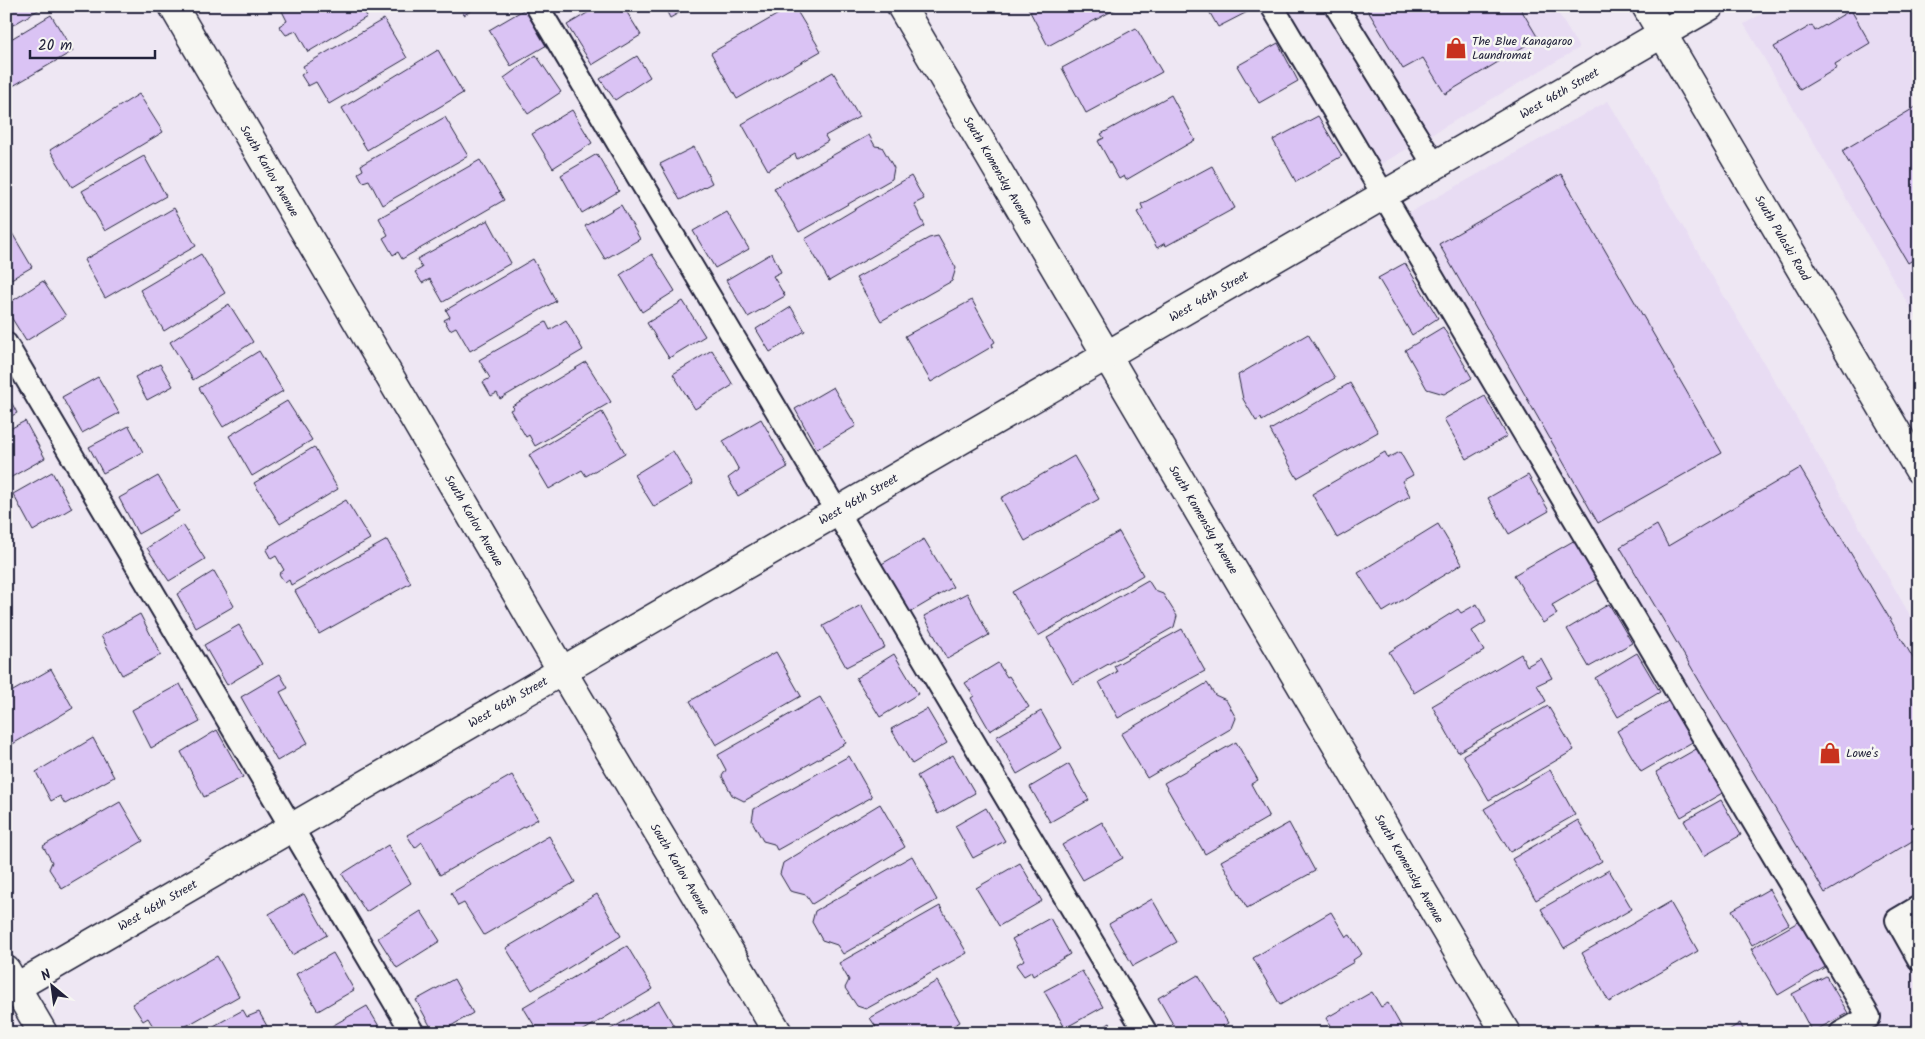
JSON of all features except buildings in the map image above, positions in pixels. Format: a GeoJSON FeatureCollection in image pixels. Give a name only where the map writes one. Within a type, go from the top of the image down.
{"type":"FeatureCollection","features":[{"type":"Feature","properties":{"kind":"street","name":"South Karlov Avenue"},"geometry":{"type":"LineString","coordinates":[[173,6],[562,671],[778,1033]]}},
{"type":"Feature","properties":{"kind":"street","name":"South Komensky Avenue"},"geometry":{"type":"LineString","coordinates":[[902,6],[1506,1033]]}},
{"type":"Feature","properties":{"kind":"street","name":"South Pulaski Road"},"geometry":{"type":"LineString","coordinates":[[1646,6],[1919,470]]}},
{"type":"Feature","properties":{"kind":"street","name":"West 46th Street"},"geometry":{"type":"LineString","coordinates":[[10,984],[292,827],[1710,6]]}},
{"type":"Feature","properties":{"kind":"street"},"geometry":{"type":"LineString","coordinates":[[10,984],[43,1033]]}},
{"type":"Feature","properties":{"kind":"lane"},"geometry":{"type":"LineString","coordinates":[[537,6],[1146,1033]]}},
{"type":"Feature","properties":{"kind":"lane"},"geometry":{"type":"LineString","coordinates":[[1272,6],[1869,1017],[1841,1033]]}},
{"type":"Feature","properties":{"kind":"lane"},"geometry":{"type":"LineString","coordinates":[[1336,6],[1435,166]]}},
{"type":"Feature","properties":{"kind":"lane"},"geometry":{"type":"LineString","coordinates":[[6,344],[413,1033]]}},
{"type":"Feature","properties":{"kind":"lane"},"geometry":{"type":"LineString","coordinates":[[1919,907],[1897,920],[1919,959]]}},
{"type":"Feature","properties":{"kind":"shaded area"},"geometry":{"type":"Polygon","coordinates":[[[1272,6],[1554,6],[1579,48],[1369,171],[1272,6]]]}},
{"type":"Feature","properties":{"kind":"shaded area"},"geometry":{"type":"Polygon","coordinates":[[[1775,6],[1919,6],[1919,323],[1744,24],[1775,6]]]}},
{"type":"Feature","properties":{"kind":"shaded area"},"geometry":{"type":"Polygon","coordinates":[[[1608,101],[1799,422],[1919,631],[1919,1033],[1841,1033],[1868,1017],[1398,219],[1608,101]]]}},
{"type":"Feature","properties":{"kind":"place","name":"The Blue Kanagaroo Laundromat"},"geometry":{"type":"Point","coordinates":[1456,48]}},
{"type":"Feature","properties":{"kind":"place","name":"Lowe's"},"geometry":{"type":"Point","coordinates":[1830,753]}}]}
